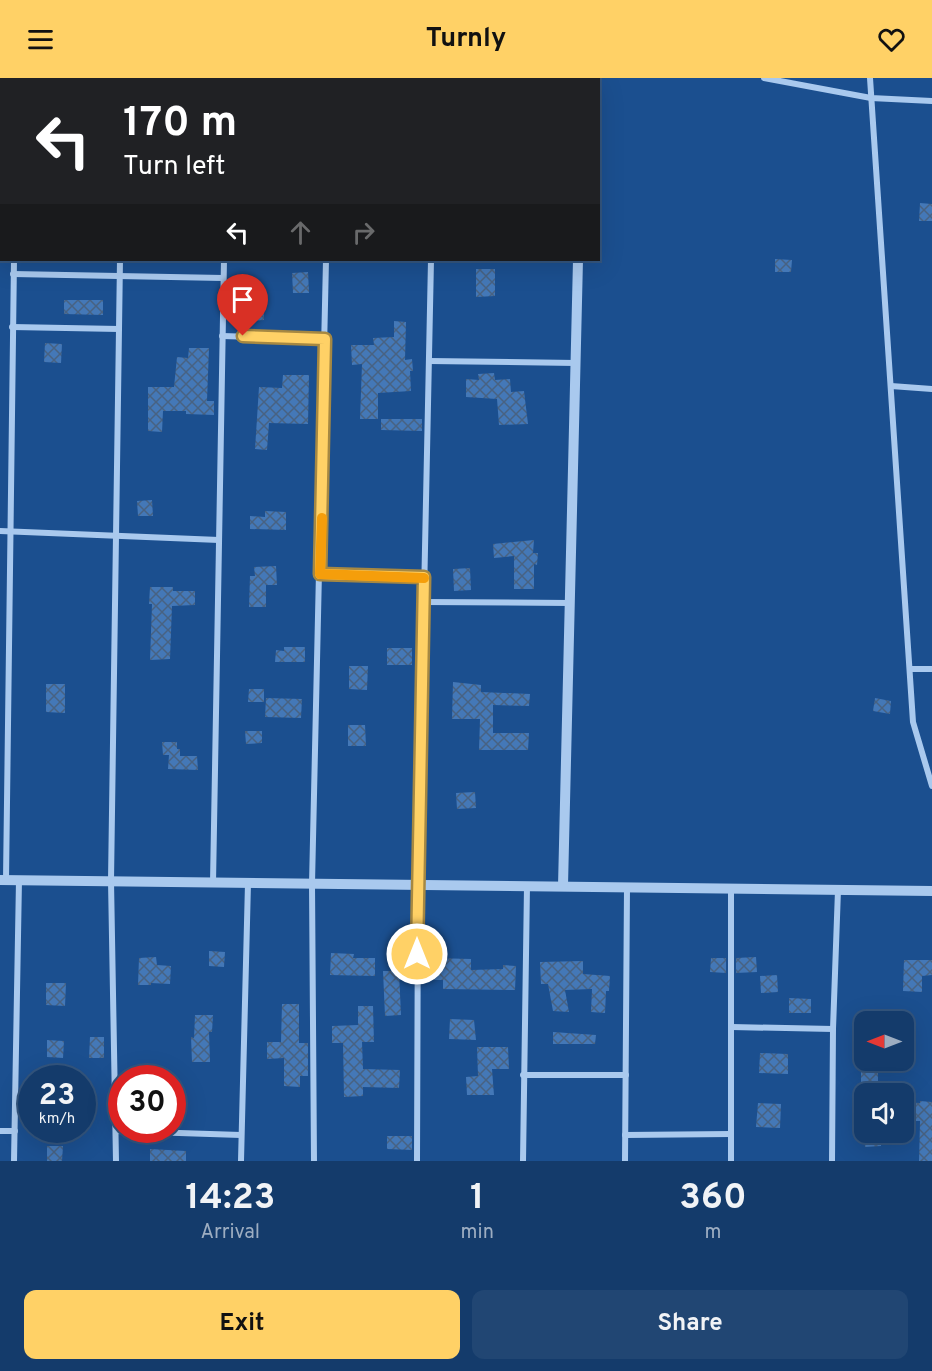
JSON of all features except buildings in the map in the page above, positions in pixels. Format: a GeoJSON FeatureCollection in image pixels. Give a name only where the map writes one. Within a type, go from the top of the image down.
{"type":"FeatureCollection","features":[{"type":"Feature","properties":{"kind":"street"},"geometry":{"type":"LineString","coordinates":[[764,78],[871,98],[932,101]]}},
{"type":"Feature","properties":{"kind":"street"},"geometry":{"type":"LineString","coordinates":[[870,78],[913,722],[932,786]]}},
{"type":"Feature","properties":{"kind":"street"},"geometry":{"type":"LineString","coordinates":[[14,261],[3,880],[932,891]]}},
{"type":"Feature","properties":{"kind":"street"},"geometry":{"type":"LineString","coordinates":[[115,1065],[111,881],[120,261]]}},
{"type":"Feature","properties":{"kind":"street"},"geometry":{"type":"LineString","coordinates":[[213,883],[224,261]]}},
{"type":"Feature","properties":{"kind":"street"},"geometry":{"type":"LineString","coordinates":[[314,1161],[312,884],[326,261]]}},
{"type":"Feature","properties":{"kind":"street"},"geometry":{"type":"LineString","coordinates":[[417,1161],[418,885],[431,261]]}},
{"type":"Feature","properties":{"kind":"street"},"geometry":{"type":"LineString","coordinates":[[563,886],[578,261]]}},
{"type":"Feature","properties":{"kind":"street"},"geometry":{"type":"LineString","coordinates":[[13,274],[223,278]]}},
{"type":"Feature","properties":{"kind":"street"},"geometry":{"type":"LineString","coordinates":[[12,327],[119,329]]}},
{"type":"Feature","properties":{"kind":"street"},"geometry":{"type":"LineString","coordinates":[[222,336],[325,339]]}},
{"type":"Feature","properties":{"kind":"street"},"geometry":{"type":"LineString","coordinates":[[429,361],[576,363]]}},
{"type":"Feature","properties":{"kind":"street"},"geometry":{"type":"LineString","coordinates":[[891,386],[932,389]]}},
{"type":"Feature","properties":{"kind":"street"},"geometry":{"type":"LineString","coordinates":[[0,531],[219,540]]}},
{"type":"Feature","properties":{"kind":"street"},"geometry":{"type":"LineString","coordinates":[[320,574],[424,577]]}},
{"type":"Feature","properties":{"kind":"street"},"geometry":{"type":"LineString","coordinates":[[423,602],[570,603]]}},
{"type":"Feature","properties":{"kind":"street"},"geometry":{"type":"LineString","coordinates":[[910,669],[932,669]]}},
{"type":"Feature","properties":{"kind":"street"},"geometry":{"type":"LineString","coordinates":[[14,1161],[18,880]]}},
{"type":"Feature","properties":{"kind":"street"},"geometry":{"type":"LineString","coordinates":[[241,1161],[249,883]]}},
{"type":"Feature","properties":{"kind":"street"},"geometry":{"type":"LineString","coordinates":[[523,1161],[527,886]]}},
{"type":"Feature","properties":{"kind":"street"},"geometry":{"type":"LineString","coordinates":[[625,1161],[627,888]]}},
{"type":"Feature","properties":{"kind":"street"},"geometry":{"type":"LineString","coordinates":[[731,889],[731,1161]]}},
{"type":"Feature","properties":{"kind":"street"},"geometry":{"type":"LineString","coordinates":[[832,1161],[833,1029],[838,890]]}},
{"type":"Feature","properties":{"kind":"street"},"geometry":{"type":"LineString","coordinates":[[732,1027],[833,1029]]}},
{"type":"Feature","properties":{"kind":"street"},"geometry":{"type":"LineString","coordinates":[[523,1075],[626,1075]]}},
{"type":"Feature","properties":{"kind":"street"},"geometry":{"type":"LineString","coordinates":[[0,1131],[15,1131]]}},
{"type":"Feature","properties":{"kind":"street"},"geometry":{"type":"LineString","coordinates":[[186,1133],[241,1135]]}},
{"type":"Feature","properties":{"kind":"street"},"geometry":{"type":"LineString","coordinates":[[626,1135],[731,1134]]}},
{"type":"Feature","properties":{"kind":"street"},"geometry":{"type":"LineString","coordinates":[[117,1143],[117,1161]]}},
{"type":"Feature","properties":{"kind":"slow traffic"},"geometry":{"type":"LineString","coordinates":[[322,518],[320,574],[424,578]]}},
{"type":"Feature","properties":{"kind":"route"},"geometry":{"type":"LineString","coordinates":[[243,336],[325,339],[320,574],[424,577],[417,954]]}}]}
